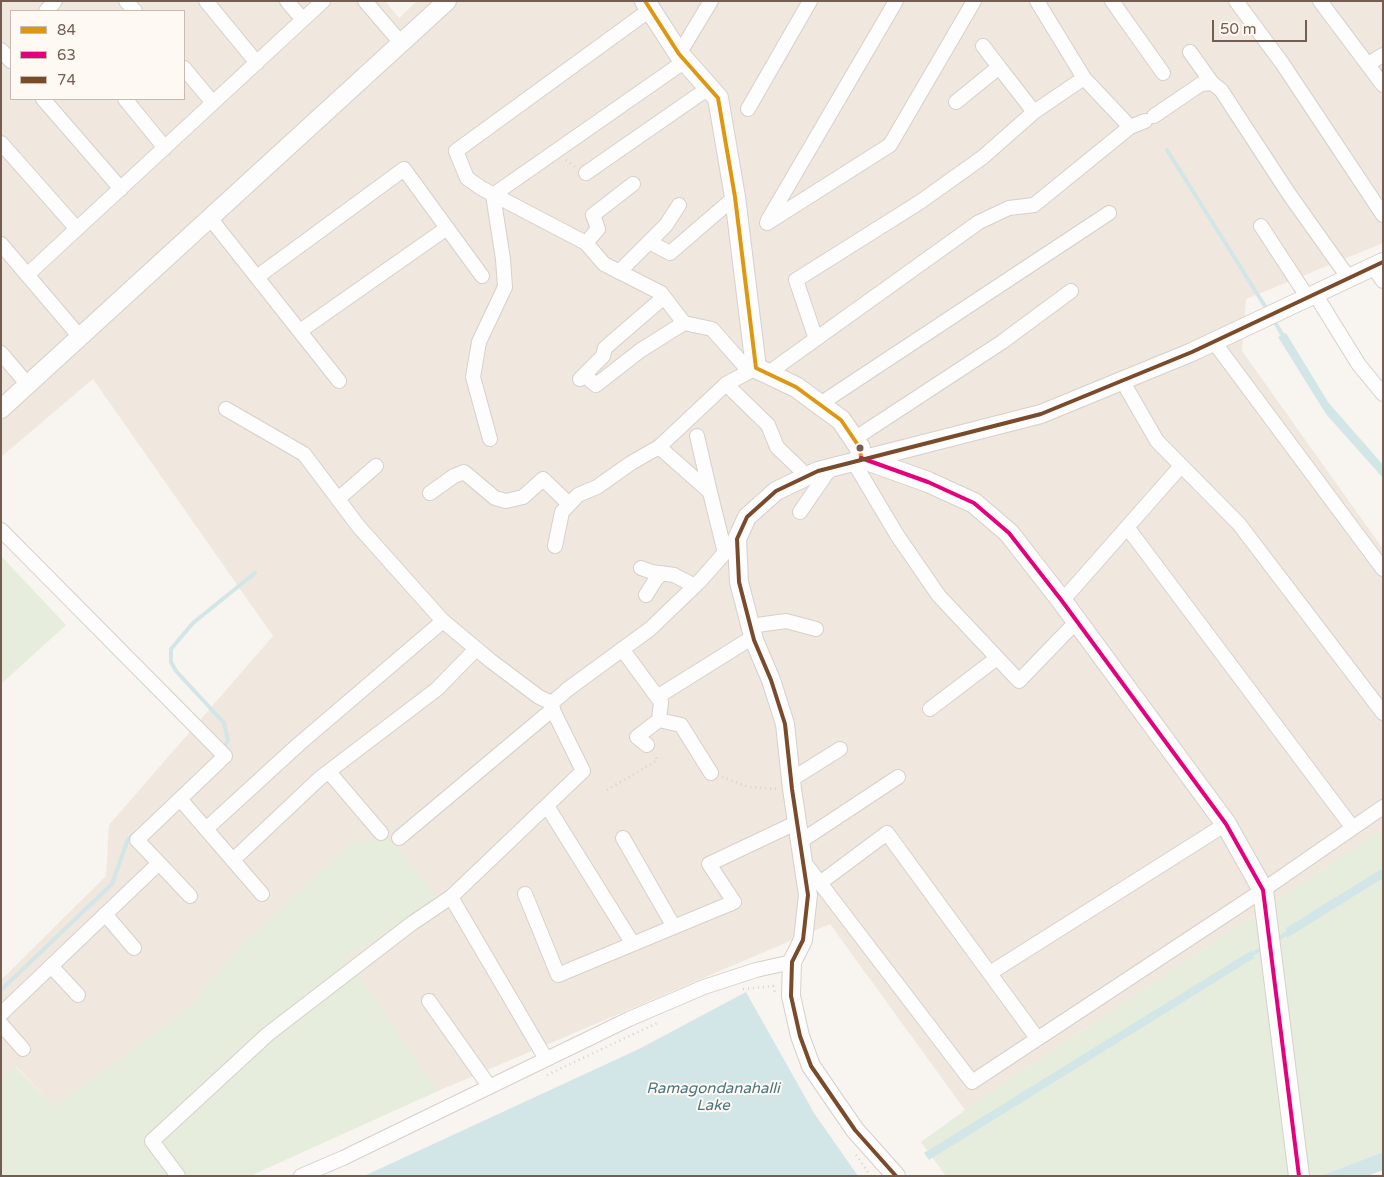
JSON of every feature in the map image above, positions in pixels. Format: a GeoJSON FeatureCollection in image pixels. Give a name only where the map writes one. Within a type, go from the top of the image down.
{"type":"FeatureCollection","features":[{"type":"Feature","properties":{"kind":"main road"},"geometry":{"type":"LineString","coordinates":[[648,5],[682,58],[718,98],[735,197],[757,371],[796,387],[841,420],[860,448],[857,459],[928,482],[974,503],[1009,533],[1077,621],[1226,824],[1263,890],[1299,1176]]}},
{"type":"Feature","properties":{"kind":"street"},"geometry":{"type":"LineString","coordinates":[[206,1],[257,62]]}},
{"type":"Feature","properties":{"kind":"street"},"geometry":{"type":"LineString","coordinates":[[287,1],[303,20]]}},
{"type":"Feature","properties":{"kind":"street"},"geometry":{"type":"LineString","coordinates":[[28,275],[323,1]]}},
{"type":"Feature","properties":{"kind":"street"},"geometry":{"type":"LineString","coordinates":[[365,1],[401,43]]}},
{"type":"Feature","properties":{"kind":"street"},"geometry":{"type":"LineString","coordinates":[[1,409],[447,1]]}},
{"type":"Feature","properties":{"kind":"street"},"geometry":{"type":"LineString","coordinates":[[493,195],[682,58],[711,1]]}},
{"type":"Feature","properties":{"kind":"street"},"geometry":{"type":"LineString","coordinates":[[748,109],[810,1]]}},
{"type":"Feature","properties":{"kind":"street"},"geometry":{"type":"LineString","coordinates":[[896,1],[767,223],[890,146],[974,1]]}},
{"type":"Feature","properties":{"kind":"street"},"geometry":{"type":"LineString","coordinates":[[1036,1],[1084,78],[1130,127]]}},
{"type":"Feature","properties":{"kind":"street"},"geometry":{"type":"LineString","coordinates":[[1112,1],[1164,73]]}},
{"type":"Feature","properties":{"kind":"street"},"geometry":{"type":"LineString","coordinates":[[1236,1],[1282,63],[1383,215]]}},
{"type":"Feature","properties":{"kind":"street"},"geometry":{"type":"LineString","coordinates":[[1320,1],[1383,85]]}},
{"type":"Feature","properties":{"kind":"street"},"geometry":{"type":"LineString","coordinates":[[648,5],[456,151],[466,178],[493,195],[586,243],[604,264],[661,293],[684,323],[712,329],[757,371]]}},
{"type":"Feature","properties":{"kind":"street"},"geometry":{"type":"LineString","coordinates":[[983,46],[1034,112]]}},
{"type":"Feature","properties":{"kind":"street"},"geometry":{"type":"LineString","coordinates":[[1190,52],[1212,83],[1221,90],[1236,116],[1348,277]]}},
{"type":"Feature","properties":{"kind":"street"},"geometry":{"type":"LineString","coordinates":[[1368,64],[1383,55]]}},
{"type":"Feature","properties":{"kind":"street"},"geometry":{"type":"LineString","coordinates":[[956,102],[999,67]]}},
{"type":"Feature","properties":{"kind":"street"},"geometry":{"type":"LineString","coordinates":[[185,69],[213,103]]}},
{"type":"Feature","properties":{"kind":"street"},"geometry":{"type":"LineString","coordinates":[[816,339],[796,280],[920,202],[983,158],[1034,112],[1084,78]]}},
{"type":"Feature","properties":{"kind":"street"},"geometry":{"type":"LineString","coordinates":[[556,546],[562,512],[578,496],[597,487],[631,463],[659,447],[726,384],[757,371],[816,339],[979,222],[1009,208],[1034,205],[1130,127],[1150,118],[1200,84],[1212,83]]}},
{"type":"Feature","properties":{"kind":"street"},"geometry":{"type":"LineString","coordinates":[[586,173],[710,87]]}},
{"type":"Feature","properties":{"kind":"street"},"geometry":{"type":"LineString","coordinates":[[44,100],[120,189]]}},
{"type":"Feature","properties":{"kind":"street"},"geometry":{"type":"LineString","coordinates":[[126,100],[165,148]]}},
{"type":"Feature","properties":{"kind":"street"},"geometry":{"type":"LineString","coordinates":[[1,143],[78,229]]}},
{"type":"Feature","properties":{"kind":"street"},"geometry":{"type":"LineString","coordinates":[[257,277],[404,169],[482,276]]}},
{"type":"Feature","properties":{"kind":"street"},"geometry":{"type":"LineString","coordinates":[[586,243],[598,229],[593,214],[634,184]]}},
{"type":"Feature","properties":{"kind":"street"},"geometry":{"type":"LineString","coordinates":[[490,439],[473,377],[479,342],[504,287],[503,259],[493,195]]}},
{"type":"Feature","properties":{"kind":"street"},"geometry":{"type":"LineString","coordinates":[[649,242],[670,253],[735,197]]}},
{"type":"Feature","properties":{"kind":"street"},"geometry":{"type":"LineString","coordinates":[[619,272],[666,225],[679,206]]}},
{"type":"Feature","properties":{"kind":"street"},"geometry":{"type":"LineString","coordinates":[[820,404],[1108,213]]}},
{"type":"Feature","properties":{"kind":"street"},"geometry":{"type":"LineString","coordinates":[[210,218],[339,381]]}},
{"type":"Feature","properties":{"kind":"street"},"geometry":{"type":"LineString","coordinates":[[1261,226],[1359,365],[1383,394]]}},
{"type":"Feature","properties":{"kind":"street"},"geometry":{"type":"LineString","coordinates":[[300,331],[447,228]]}},
{"type":"Feature","properties":{"kind":"street"},"geometry":{"type":"LineString","coordinates":[[1,244],[80,337]]}},
{"type":"Feature","properties":{"kind":"street"},"geometry":{"type":"LineString","coordinates":[[399,838],[568,688],[650,629],[695,586],[738,538],[747,517],[776,491],[807,476],[857,459],[1041,414],[1123,382],[1214,342],[1348,277],[1380,270]]}},
{"type":"Feature","properties":{"kind":"street"},"geometry":{"type":"LineString","coordinates":[[854,439],[1002,342],[1071,291]]}},
{"type":"Feature","properties":{"kind":"street"},"geometry":{"type":"LineString","coordinates":[[664,297],[605,348],[603,356],[582,377],[596,385],[641,350],[684,323]]}},
{"type":"Feature","properties":{"kind":"street"},"geometry":{"type":"LineString","coordinates":[[1214,342],[1383,569]]}},
{"type":"Feature","properties":{"kind":"street"},"geometry":{"type":"LineString","coordinates":[[1,352],[28,384]]}},
{"type":"Feature","properties":{"kind":"street"},"geometry":{"type":"LineString","coordinates":[[1123,382],[1157,441],[1239,524],[1383,713]]}},
{"type":"Feature","properties":{"kind":"street"},"geometry":{"type":"LineString","coordinates":[[726,384],[768,425],[777,447],[807,476]]}},
{"type":"Feature","properties":{"kind":"street"},"geometry":{"type":"LineString","coordinates":[[178,1176],[152,1141],[268,1034],[411,924],[451,897],[583,771],[551,705],[476,649],[443,621],[383,555],[338,500],[304,454],[226,409]]}},
{"type":"Feature","properties":{"kind":"street"},"geometry":{"type":"LineString","coordinates":[[697,436],[725,553]]}},
{"type":"Feature","properties":{"kind":"street"},"geometry":{"type":"LineString","coordinates":[[659,447],[710,492]]}},
{"type":"Feature","properties":{"kind":"street"},"geometry":{"type":"LineString","coordinates":[[857,459],[897,535],[939,596],[1019,681],[1077,621]]}},
{"type":"Feature","properties":{"kind":"street"},"geometry":{"type":"LineString","coordinates":[[338,500],[376,466]]}},
{"type":"Feature","properties":{"kind":"street"},"geometry":{"type":"LineString","coordinates":[[1062,601],[1182,466]]}},
{"type":"Feature","properties":{"kind":"street"},"geometry":{"type":"LineString","coordinates":[[800,512],[831,467]]}},
{"type":"Feature","properties":{"kind":"street"},"geometry":{"type":"LineString","coordinates":[[430,493],[454,476],[464,472],[495,498],[506,501],[522,497],[544,478],[570,504]]}},
{"type":"Feature","properties":{"kind":"street"},"geometry":{"type":"LineString","coordinates":[[1127,526],[1352,827]]}},
{"type":"Feature","properties":{"kind":"street"},"geometry":{"type":"LineString","coordinates":[[1,530],[225,756],[137,840],[190,896]]}},
{"type":"Feature","properties":{"kind":"street"},"geometry":{"type":"LineString","coordinates":[[738,538],[739,582],[752,632],[771,680],[784,724],[804,862],[808,895],[803,940],[792,962],[791,996],[800,1036],[811,1066],[855,1130],[896,1176]]}},
{"type":"Feature","properties":{"kind":"street"},"geometry":{"type":"LineString","coordinates":[[642,568],[674,575],[695,586]]}},
{"type":"Feature","properties":{"kind":"street"},"geometry":{"type":"LineString","coordinates":[[646,595],[662,573]]}},
{"type":"Feature","properties":{"kind":"street"},"geometry":{"type":"LineString","coordinates":[[206,829],[299,744],[443,621]]}},
{"type":"Feature","properties":{"kind":"street"},"geometry":{"type":"LineString","coordinates":[[657,697],[752,632],[786,621],[816,629]]}},
{"type":"Feature","properties":{"kind":"street"},"geometry":{"type":"LineString","coordinates":[[233,860],[329,772],[437,689],[476,649]]}},
{"type":"Feature","properties":{"kind":"street"},"geometry":{"type":"LineString","coordinates":[[622,649],[661,702],[660,720]]}},
{"type":"Feature","properties":{"kind":"street"},"geometry":{"type":"LineString","coordinates":[[930,709],[997,658]]}},
{"type":"Feature","properties":{"kind":"street"},"geometry":{"type":"LineString","coordinates":[[646,745],[637,737],[660,720],[681,725],[712,773]]}},
{"type":"Feature","properties":{"kind":"street"},"geometry":{"type":"LineString","coordinates":[[792,784],[840,749]]}},
{"type":"Feature","properties":{"kind":"street"},"geometry":{"type":"LineString","coordinates":[[329,772],[380,832]]}},
{"type":"Feature","properties":{"kind":"street"},"geometry":{"type":"LineString","coordinates":[[801,841],[898,777]]}},
{"type":"Feature","properties":{"kind":"street"},"geometry":{"type":"LineString","coordinates":[[180,799],[262,894]]}},
{"type":"Feature","properties":{"kind":"street"},"geometry":{"type":"LineString","coordinates":[[547,806],[633,944]]}},
{"type":"Feature","properties":{"kind":"street"},"geometry":{"type":"LineString","coordinates":[[804,862],[972,1082],[1263,890],[1383,807]]}},
{"type":"Feature","properties":{"kind":"street"},"geometry":{"type":"LineString","coordinates":[[525,894],[558,975],[734,902],[709,864],[798,822]]}},
{"type":"Feature","properties":{"kind":"street"},"geometry":{"type":"LineString","coordinates":[[990,973],[1226,824]]}},
{"type":"Feature","properties":{"kind":"street"},"geometry":{"type":"LineString","coordinates":[[820,883],[887,833],[1037,1038]]}},
{"type":"Feature","properties":{"kind":"street"},"geometry":{"type":"LineString","coordinates":[[623,838],[674,927]]}},
{"type":"Feature","properties":{"kind":"street"},"geometry":{"type":"LineString","coordinates":[[1,1014],[159,863]]}},
{"type":"Feature","properties":{"kind":"street"},"geometry":{"type":"LineString","coordinates":[[451,897],[546,1059]]}},
{"type":"Feature","properties":{"kind":"street"},"geometry":{"type":"LineString","coordinates":[[105,914],[134,948]]}},
{"type":"Feature","properties":{"kind":"street"},"geometry":{"type":"LineString","coordinates":[[301,1176],[361,1150],[489,1086],[704,987],[756,970],[792,962]]}},
{"type":"Feature","properties":{"kind":"street"},"geometry":{"type":"LineString","coordinates":[[51,966],[78,995]]}},
{"type":"Feature","properties":{"kind":"street"},"geometry":{"type":"LineString","coordinates":[[430,1001],[489,1086]]}},
{"type":"Feature","properties":{"kind":"street"},"geometry":{"type":"LineString","coordinates":[[1,1024],[23,1049]]}},
{"type":"Feature","properties":{"kind":"path"},"geometry":{"type":"LineString","coordinates":[[554,151],[586,173]]}},
{"type":"Feature","properties":{"kind":"path"},"geometry":{"type":"LineString","coordinates":[[607,790],[657,760],[646,745]]}},
{"type":"Feature","properties":{"kind":"path"},"geometry":{"type":"LineString","coordinates":[[712,773],[749,787],[792,784]]}},
{"type":"Feature","properties":{"kind":"path"},"geometry":{"type":"LineString","coordinates":[[734,990],[773,986]]}},
{"type":"Feature","properties":{"kind":"path"},"geometry":{"type":"LineString","coordinates":[[544,1076],[661,1021]]}},
{"type":"Feature","properties":{"kind":"shaded area"},"geometry":{"type":"Polygon","coordinates":[[[1,1],[385,1],[399,18],[417,1],[1383,1],[1383,243],[1246,299],[1242,351],[1383,549],[1383,829],[965,1110],[830,924],[438,1091],[346,958],[438,898],[353,842],[245,942],[184,1012],[54,1107],[16,1066],[1,1079],[1,980],[106,876],[109,825],[273,636],[93,379],[1,457],[1,1]]]}},
{"type":"Feature","properties":{"kind":"green space"},"geometry":{"type":"Polygon","coordinates":[[[1,556],[66,625],[1,684],[1,556]]]}},
{"type":"Feature","properties":{"kind":"green space"},"geometry":{"type":"Polygon","coordinates":[[[1383,829],[1383,1152],[1320,1176],[946,1176],[921,1142],[965,1110],[1383,829]]]}},
{"type":"Feature","properties":{"kind":"green space"},"geometry":{"type":"Polygon","coordinates":[[[389,838],[438,898],[346,958],[438,1091],[250,1176],[1,1176],[1,1079],[15,1066],[54,1107],[184,1012],[245,942],[353,842],[389,838]]]}},
{"type":"Feature","properties":{"kind":"water"},"geometry":{"type":"Polygon","coordinates":[[[1286,333],[1328,402],[1383,465],[1383,478],[1326,414],[1278,337],[1286,333]]]}},
{"type":"Feature","properties":{"kind":"water"},"geometry":{"type":"Polygon","coordinates":[[[1383,868],[1383,878],[1287,938],[1286,928],[1383,868]]]}},
{"type":"Feature","properties":{"kind":"water"},"geometry":{"type":"Polygon","coordinates":[[[1252,950],[1254,958],[929,1160],[924,1153],[1252,950]]]}},
{"type":"Feature","properties":{"kind":"water","name":"Ramagondanahalli Lake"},"geometry":{"type":"Polygon","coordinates":[[[746,992],[814,1113],[858,1176],[364,1176],[639,1049],[746,992]]]}},
{"type":"Feature","properties":{"kind":"water"},"geometry":{"type":"Polygon","coordinates":[[[1383,1152],[1383,1170],[1367,1176],[1320,1176],[1383,1152]]]}},
{"type":"Feature","properties":{"kind":"waterway"},"geometry":{"type":"LineString","coordinates":[[1167,150],[1268,311]]}},
{"type":"Feature","properties":{"kind":"waterway"},"geometry":{"type":"LineString","coordinates":[[1273,319],[1285,339]]}},
{"type":"Feature","properties":{"kind":"waterway"},"geometry":{"type":"LineString","coordinates":[[222,750],[228,741],[224,723],[176,671],[171,662],[171,649],[193,623],[255,573]]}},
{"type":"Feature","properties":{"kind":"waterway"},"geometry":{"type":"LineString","coordinates":[[1,990],[112,884],[128,839],[134,834]]}},
{"type":"Feature","properties":{"kind":"waterway"},"geometry":{"type":"LineString","coordinates":[[1276,940],[1289,932]]}},
{"type":"Feature","properties":{"kind":"waterway"},"geometry":{"type":"LineString","coordinates":[[1248,957],[1264,947]]}},
{"type":"Feature","properties":{"kind":"transit line","name":"84"},"geometry":{"type":"LineString","coordinates":[[645,1],[679,54],[718,98],[735,197],[756,368],[796,387],[841,420],[860,448],[861,458]]}},
{"type":"Feature","properties":{"kind":"transit line","name":"74"},"geometry":{"type":"LineString","coordinates":[[896,1176],[855,1130],[811,1066],[800,1036],[791,996],[792,962],[803,940],[808,895],[792,789],[785,724],[771,680],[754,640],[739,582],[737,539],[747,517],[776,491],[818,471],[1041,414],[1192,352],[1383,262]]}},
{"type":"Feature","properties":{"kind":"transit line","name":"63"},"geometry":{"type":"LineString","coordinates":[[861,458],[928,482],[974,503],[1009,533],[1062,601],[1226,824],[1263,890],[1299,1176]]}}]}
